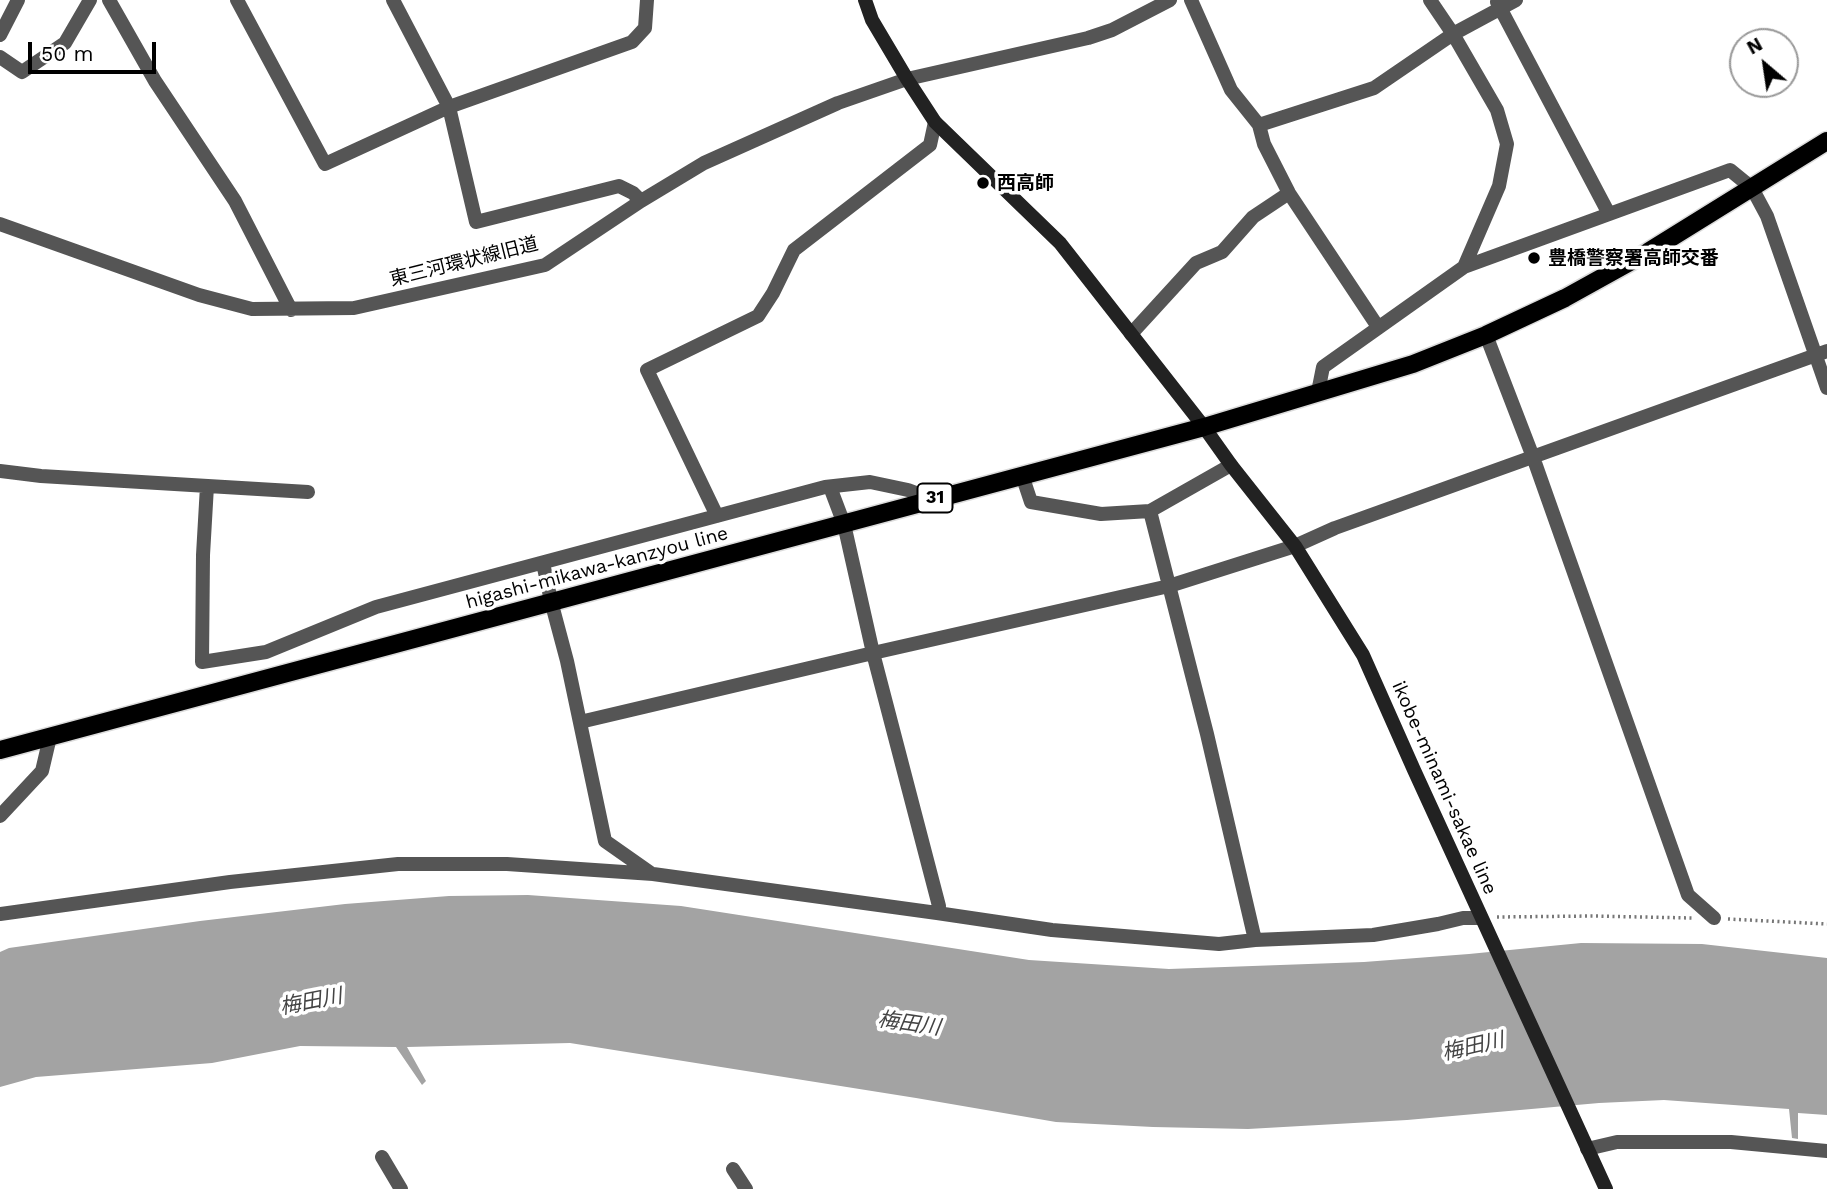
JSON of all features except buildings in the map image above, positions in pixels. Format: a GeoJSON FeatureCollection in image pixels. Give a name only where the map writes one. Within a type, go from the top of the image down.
{"type":"FeatureCollection","features":[{"type":"Feature","properties":{"kind":"main road"},"geometry":{"type":"LineString","coordinates":[[864,0],[872,20],[935,122],[1060,243],[1204,427]]}},
{"type":"Feature","properties":{"kind":"main road","name":"higashi-mikawa-kanzyou line"},"geometry":{"type":"LineString","coordinates":[[0,750],[1204,427],[1413,364],[1486,335],[1565,298],[1648,253],[1827,141]]}},
{"type":"Feature","properties":{"kind":"main road","name":"ikobe-minami-sakae line"},"geometry":{"type":"LineString","coordinates":[[1204,427],[1295,546],[1363,655],[1606,1189]]}},
{"type":"Feature","properties":{"kind":"street"},"geometry":{"type":"LineString","coordinates":[[0,35],[18,0]]}},
{"type":"Feature","properties":{"kind":"street"},"geometry":{"type":"LineString","coordinates":[[0,57],[22,72],[65,43],[90,0]]}},
{"type":"Feature","properties":{"kind":"street"},"geometry":{"type":"LineString","coordinates":[[109,0],[155,81],[235,201],[291,310]]}},
{"type":"Feature","properties":{"kind":"street"},"geometry":{"type":"LineString","coordinates":[[237,0],[325,164],[449,107],[632,42],[645,28],[647,0]]}},
{"type":"Feature","properties":{"kind":"street"},"geometry":{"type":"LineString","coordinates":[[393,0],[449,107],[476,222],[619,186],[633,193],[641,201]]}},
{"type":"Feature","properties":{"kind":"street","name":"東三河環状線旧道"},"geometry":{"type":"LineString","coordinates":[[0,224],[199,295],[252,309],[355,308],[545,265],[704,163],[838,103],[907,79],[1088,38],[1112,30],[1170,0]]}},
{"type":"Feature","properties":{"kind":"street"},"geometry":{"type":"LineString","coordinates":[[1191,0],[1231,90],[1259,125],[1264,144],[1289,193],[1378,327]]}},
{"type":"Feature","properties":{"kind":"street"},"geometry":{"type":"LineString","coordinates":[[1430,0],[1497,110],[1507,144],[1499,186],[1464,267]]}},
{"type":"Feature","properties":{"kind":"street"},"geometry":{"type":"LineString","coordinates":[[1259,125],[1374,88],[1499,4],[1516,0]]}},
{"type":"Feature","properties":{"kind":"street"},"geometry":{"type":"LineString","coordinates":[[1499,4],[1609,214]]}},
{"type":"Feature","properties":{"kind":"street"},"geometry":{"type":"LineString","coordinates":[[717,516],[647,370],[758,316],[794,250],[930,145],[935,122]]}},
{"type":"Feature","properties":{"kind":"street"},"geometry":{"type":"LineString","coordinates":[[1318,393],[1323,367],[1464,267],[1730,170],[1752,188],[1767,216],[1821,353],[1827,388]]}},
{"type":"Feature","properties":{"kind":"street"},"geometry":{"type":"LineString","coordinates":[[1131,334],[1196,262],[1222,252],[1253,217],[1289,193]]}},
{"type":"Feature","properties":{"kind":"street"},"geometry":{"type":"LineString","coordinates":[[1486,335],[1534,457],[1688,895],[1714,918]]}},
{"type":"Feature","properties":{"kind":"street"},"geometry":{"type":"LineString","coordinates":[[580,722],[1169,586],[1295,546],[1335,528],[1821,353]]}},
{"type":"Feature","properties":{"kind":"street"},"geometry":{"type":"LineString","coordinates":[[1022,475],[1031,502],[1101,514],[1150,512],[1231,465]]}},
{"type":"Feature","properties":{"kind":"street"},"geometry":{"type":"LineString","coordinates":[[0,471],[41,476],[308,492]]}},
{"type":"Feature","properties":{"kind":"street"},"geometry":{"type":"LineString","coordinates":[[207,486],[202,662],[266,652],[376,607],[831,487],[870,482],[908,490],[932,499]]}},
{"type":"Feature","properties":{"kind":"street"},"geometry":{"type":"LineString","coordinates":[[831,487],[844,524],[873,653],[939,906],[937,913]]}},
{"type":"Feature","properties":{"kind":"street"},"geometry":{"type":"LineString","coordinates":[[1150,512],[1207,734],[1255,940]]}},
{"type":"Feature","properties":{"kind":"street"},"geometry":{"type":"LineString","coordinates":[[543,563],[606,841],[653,874]]}},
{"type":"Feature","properties":{"kind":"street"},"geometry":{"type":"LineString","coordinates":[[0,816],[42,771],[50,737]]}},
{"type":"Feature","properties":{"kind":"street"},"geometry":{"type":"LineString","coordinates":[[0,914],[230,882],[398,863],[507,864],[653,874],[1052,930],[1219,944],[1373,934],[1463,918],[1482,918]]}},
{"type":"Feature","properties":{"kind":"street"},"geometry":{"type":"LineString","coordinates":[[1587,1149],[1617,1142],[1731,1142],[1827,1151]]}},
{"type":"Feature","properties":{"kind":"street"},"geometry":{"type":"LineString","coordinates":[[382,1157],[401,1189]]}},
{"type":"Feature","properties":{"kind":"street"},"geometry":{"type":"LineString","coordinates":[[733,1169],[746,1189]]}},
{"type":"Feature","properties":{"kind":"path"},"geometry":{"type":"LineString","coordinates":[[1482,918],[1592,915],[1827,924]]}},
{"type":"Feature","properties":{"kind":"water","name":"梅田川"},"geometry":{"type":"Polygon","coordinates":[[[528,895],[681,906],[1029,960],[1169,969],[1364,962],[1581,943],[1702,944],[1827,958],[1827,1115],[1798,1113],[1798,1139],[1792,1138],[1789,1109],[1664,1100],[1248,1129],[1056,1122],[570,1043],[407,1047],[426,1081],[422,1085],[396,1047],[300,1046],[212,1063],[36,1077],[0,1087],[0,952],[9,948],[345,904],[449,896],[528,895]]]}},
{"type":"Feature","properties":{"kind":"place","name":"西高師"},"geometry":{"type":"Point","coordinates":[983,183]}},
{"type":"Feature","properties":{"kind":"place","name":"豊橋警察署高師交番"},"geometry":{"type":"Point","coordinates":[1534,258]}}]}
